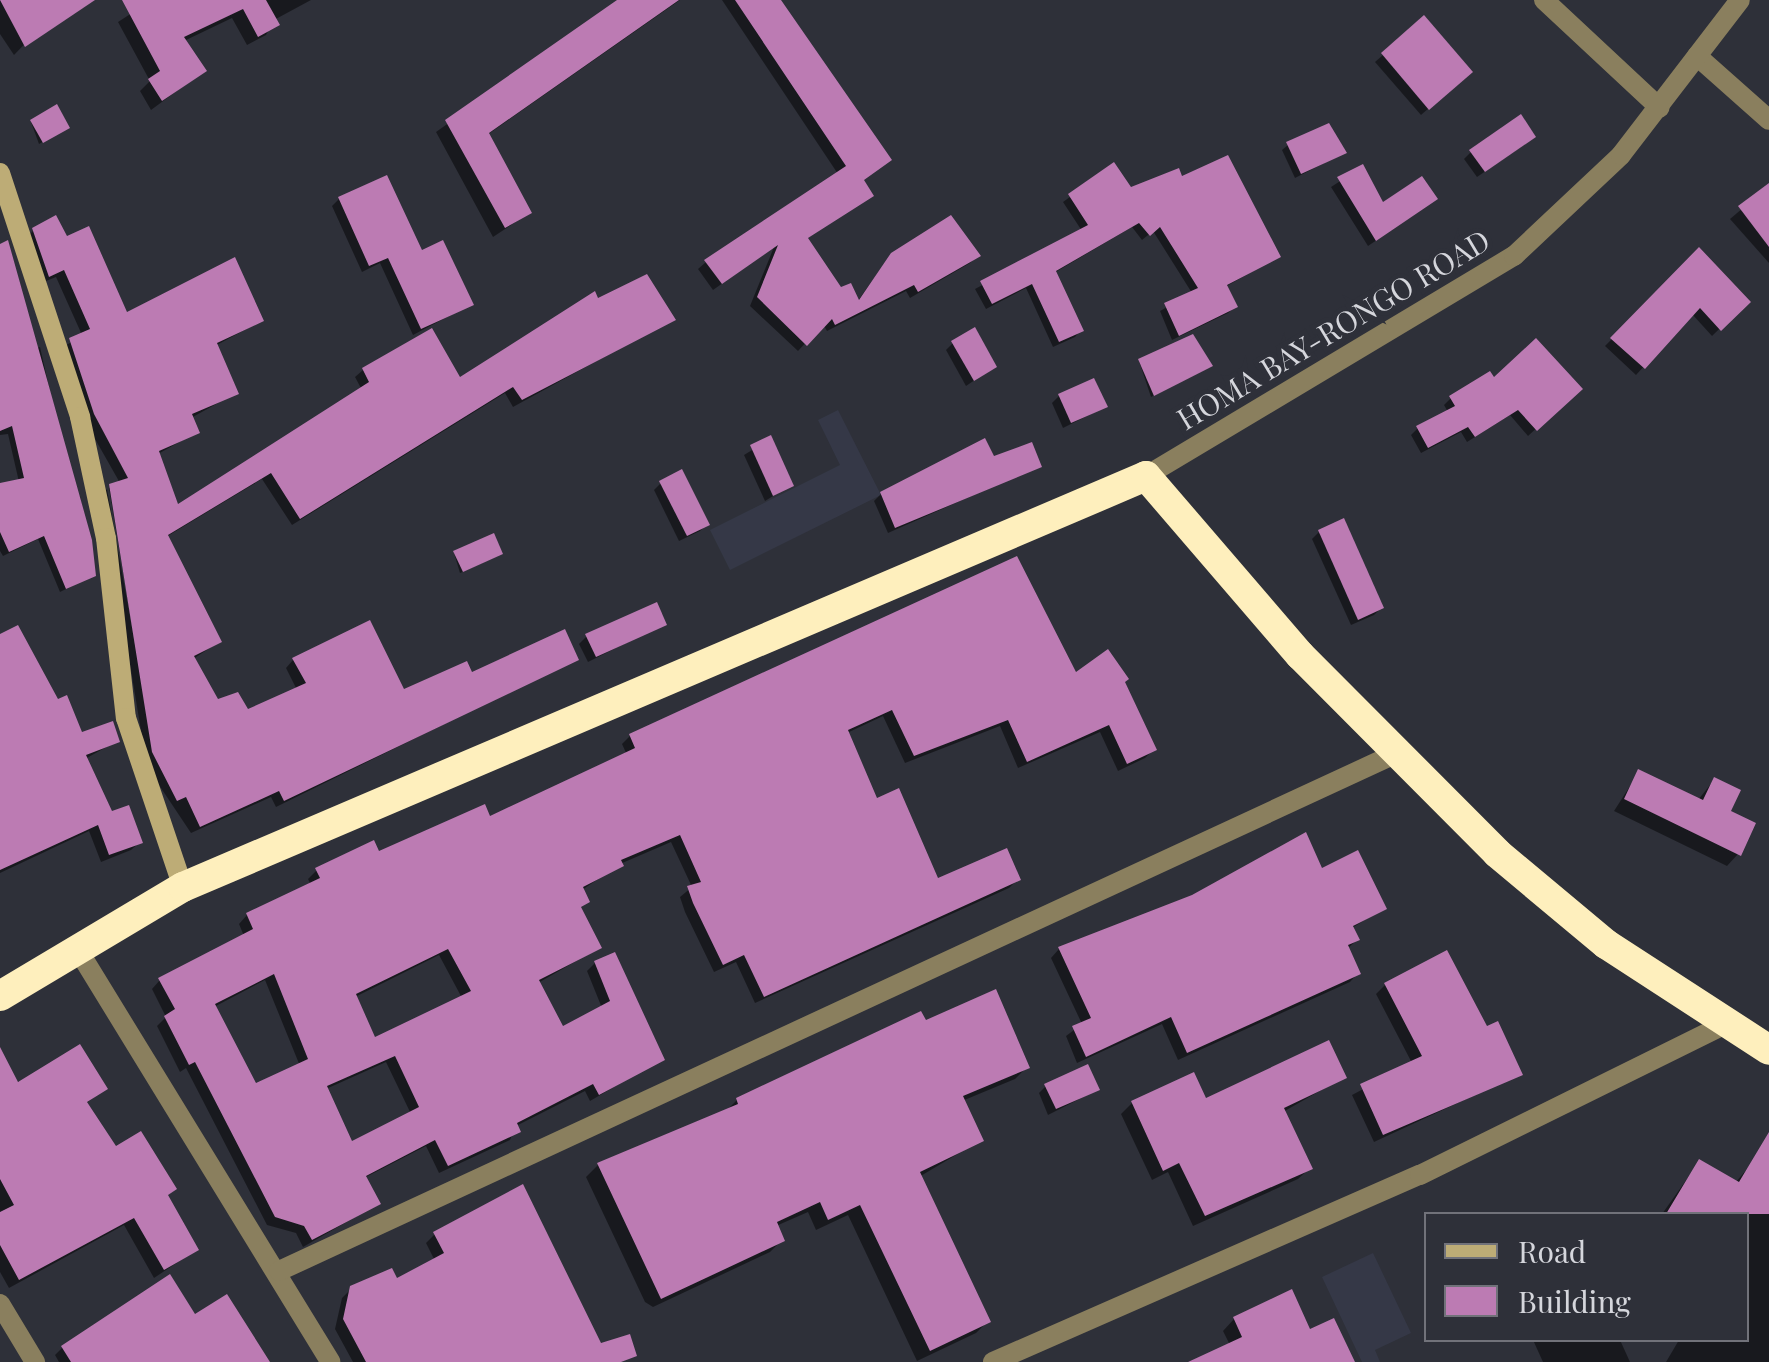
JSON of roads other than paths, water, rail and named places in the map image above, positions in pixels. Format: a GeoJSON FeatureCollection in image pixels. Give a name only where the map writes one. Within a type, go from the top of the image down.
{"type":"FeatureCollection","features":[{"type":"Feature","properties":{"kind":"highway"},"geometry":{"type":"LineString","coordinates":[[0,996],[184,887],[1146,476],[1394,754],[1497,853],[1606,944],[1723,1025],[1769,1050]]}},
{"type":"Feature","properties":{"kind":"street"},"geometry":{"type":"LineString","coordinates":[[1544,0],[1660,108]]}},
{"type":"Feature","properties":{"kind":"street","name":"HOMA BAY-RONGO ROAD"},"geometry":{"type":"LineString","coordinates":[[1146,476],[1514,256],[1574,203],[1660,108],[1740,0]]}},
{"type":"Feature","properties":{"kind":"street"},"geometry":{"type":"LineString","coordinates":[[1697,56],[1769,120]]}},
{"type":"Feature","properties":{"kind":"street"},"geometry":{"type":"LineString","coordinates":[[0,173],[80,417],[106,538],[126,718],[184,887]]}},
{"type":"Feature","properties":{"kind":"street"},"geometry":{"type":"LineString","coordinates":[[279,1272],[1394,754]]}},
{"type":"Feature","properties":{"kind":"street"},"geometry":{"type":"LineString","coordinates":[[78,950],[279,1272],[330,1362]]}},
{"type":"Feature","properties":{"kind":"street"},"geometry":{"type":"LineString","coordinates":[[992,1362],[1420,1175],[1723,1025]]}},
{"type":"Feature","properties":{"kind":"street"},"geometry":{"type":"LineString","coordinates":[[0,1304],[35,1362]]}}]}
